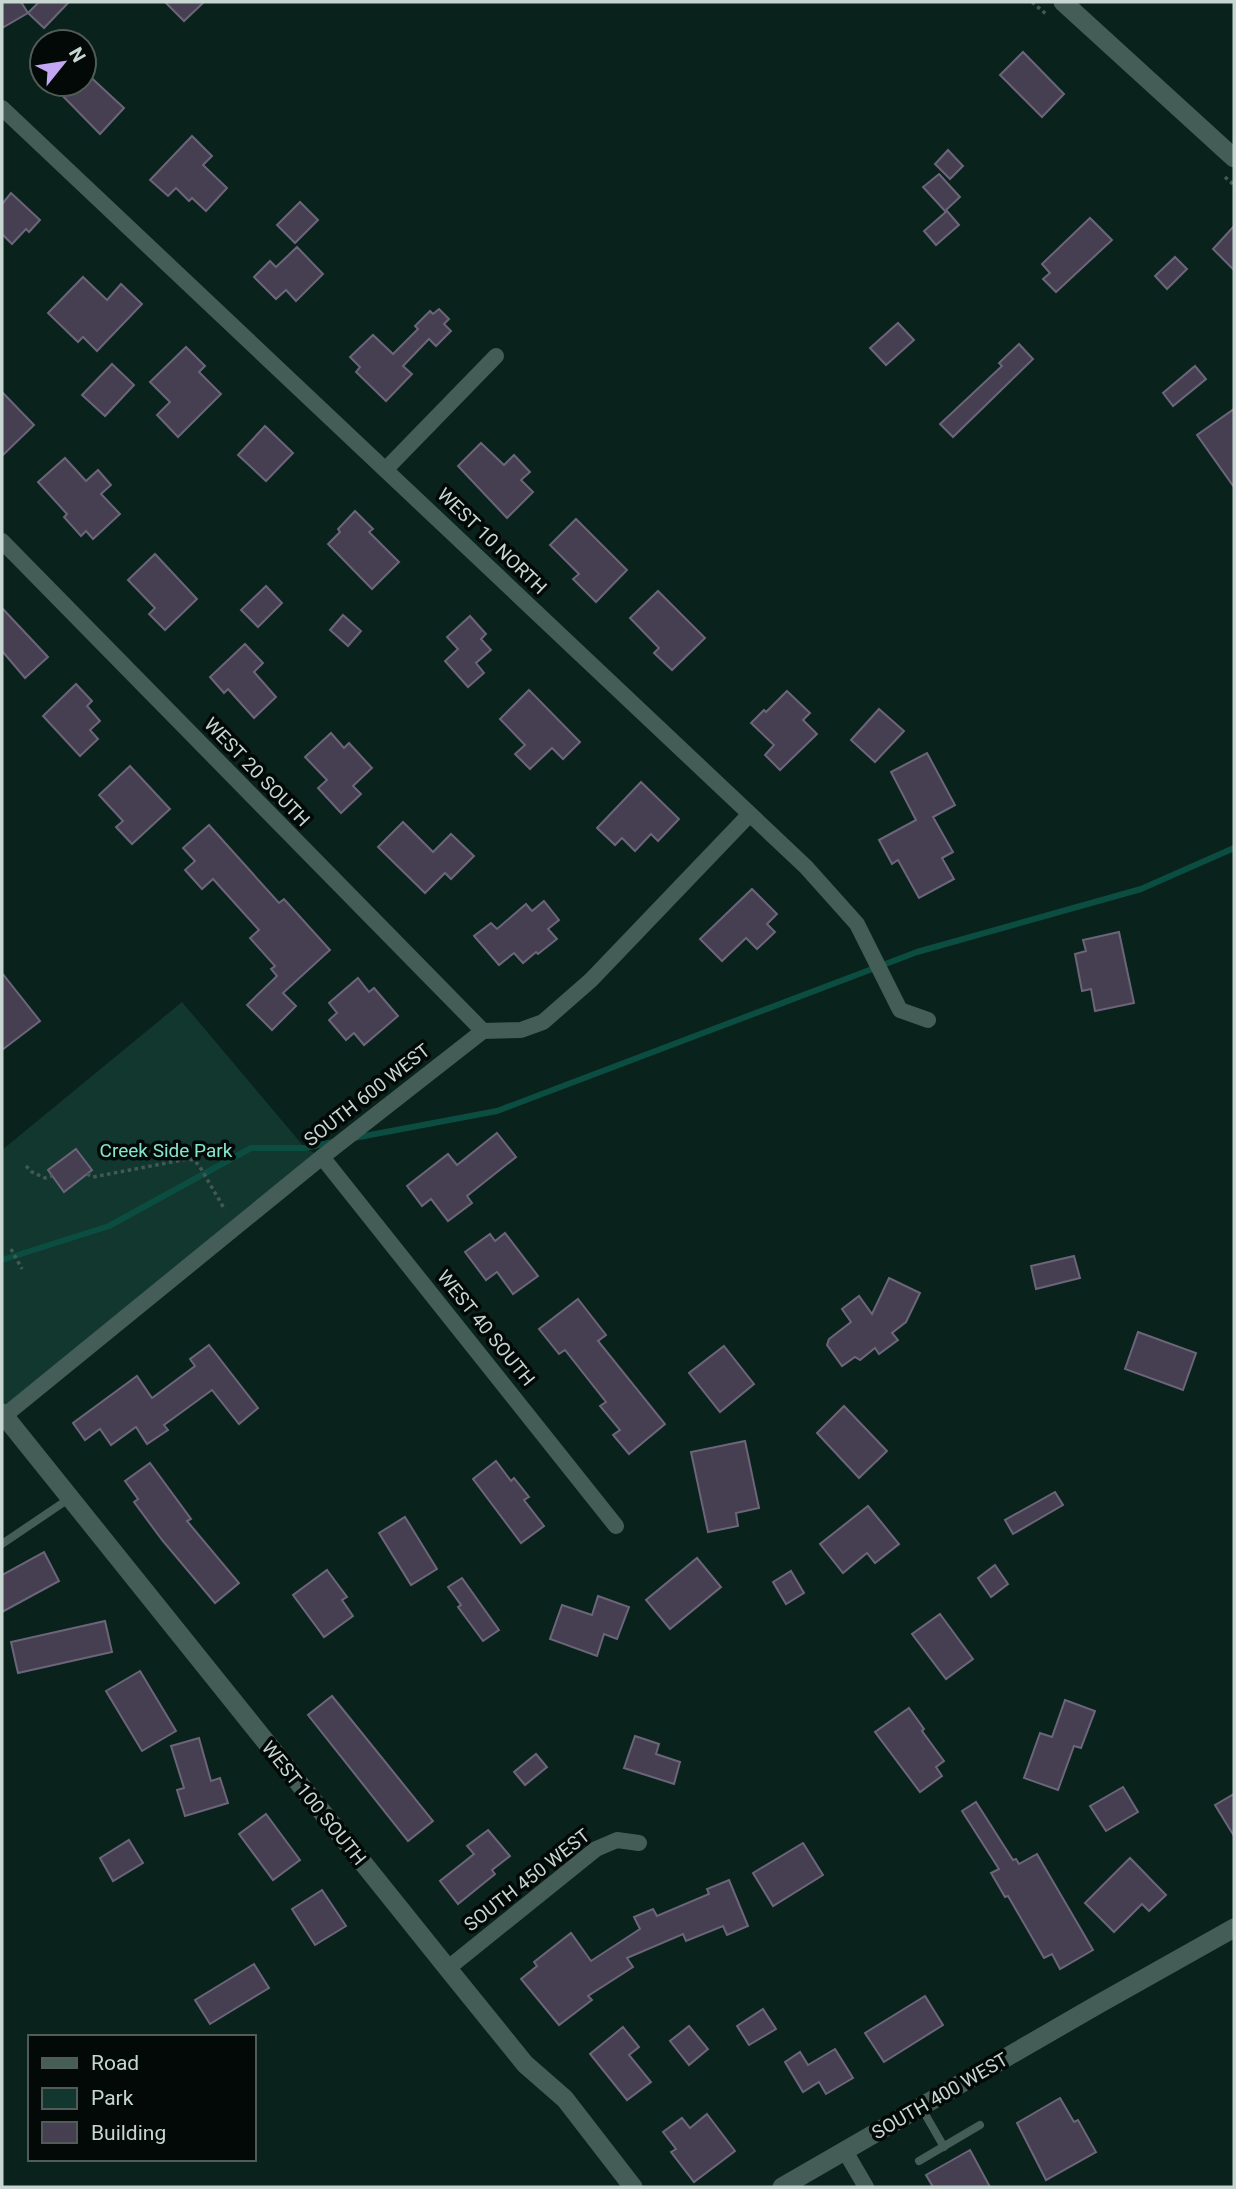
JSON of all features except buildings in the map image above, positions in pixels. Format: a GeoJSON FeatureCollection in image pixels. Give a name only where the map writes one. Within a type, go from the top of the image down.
{"type":"FeatureCollection","features":[{"type":"Feature","properties":{"kind":"street"},"geometry":{"type":"LineString","coordinates":[[1063,2],[1234,158]]}},
{"type":"Feature","properties":{"kind":"street","name":"WEST 10 NORTH"},"geometry":{"type":"LineString","coordinates":[[2,108],[806,867],[857,924],[900,1010],[928,1020]]}},
{"type":"Feature","properties":{"kind":"street"},"geometry":{"type":"LineString","coordinates":[[386,469],[496,356]]}},
{"type":"Feature","properties":{"kind":"street","name":"WEST 20 SOUTH"},"geometry":{"type":"LineString","coordinates":[[2,541],[483,1031]]}},
{"type":"Feature","properties":{"kind":"street"},"geometry":{"type":"LineString","coordinates":[[483,1031],[521,1030],[543,1022],[591,980],[749,815]]}},
{"type":"Feature","properties":{"kind":"street","name":"SOUTH 600 WEST"},"geometry":{"type":"LineString","coordinates":[[3,1414],[483,1031]]}},
{"type":"Feature","properties":{"kind":"street","name":"WEST 40 SOUTH"},"geometry":{"type":"LineString","coordinates":[[322,1157],[616,1526]]}},
{"type":"Feature","properties":{"kind":"street","name":"WEST 100 SOUTH"},"geometry":{"type":"LineString","coordinates":[[3,1414],[447,1969],[525,2064],[565,2099],[633,2187]]}},
{"type":"Feature","properties":{"kind":"street","name":"SOUTH 450 WEST"},"geometry":{"type":"LineString","coordinates":[[447,1969],[596,1849],[617,1840],[639,1843]]}},
{"type":"Feature","properties":{"kind":"street","name":"SOUTH 400 WEST"},"geometry":{"type":"LineString","coordinates":[[782,2187],[1234,1928]]}},
{"type":"Feature","properties":{"kind":"street"},"geometry":{"type":"LineString","coordinates":[[845,2151],[866,2187]]}},
{"type":"Feature","properties":{"kind":"lane"},"geometry":{"type":"LineString","coordinates":[[2,1544],[70,1498]]}},
{"type":"Feature","properties":{"kind":"lane"},"geometry":{"type":"LineString","coordinates":[[922,2107],[944,2147]]}},
{"type":"Feature","properties":{"kind":"lane"},"geometry":{"type":"LineString","coordinates":[[919,2161],[980,2125]]}},
{"type":"Feature","properties":{"kind":"path"},"geometry":{"type":"LineString","coordinates":[[87,1174],[93,1177],[188,1159],[195,1161],[200,1167],[226,1210]]}},
{"type":"Feature","properties":{"kind":"path"},"geometry":{"type":"LineString","coordinates":[[26,1166],[45,1178],[52,1176]]}},
{"type":"Feature","properties":{"kind":"path"},"geometry":{"type":"LineString","coordinates":[[11,1250],[22,1269]]}},
{"type":"Feature","properties":{"kind":"green space","name":"Creek Side Park"},"geometry":{"type":"Polygon","coordinates":[[[182,1002],[305,1148],[322,1157],[2,1413],[2,1150],[182,1002]]]}},
{"type":"Feature","properties":{"kind":"waterway"},"geometry":{"type":"LineString","coordinates":[[354,1138],[497,1111],[917,952],[1141,889],[1234,848]]}},
{"type":"Feature","properties":{"kind":"waterway"},"geometry":{"type":"LineString","coordinates":[[2,1260],[109,1226],[251,1148],[305,1148],[333,1142]]}}]}
